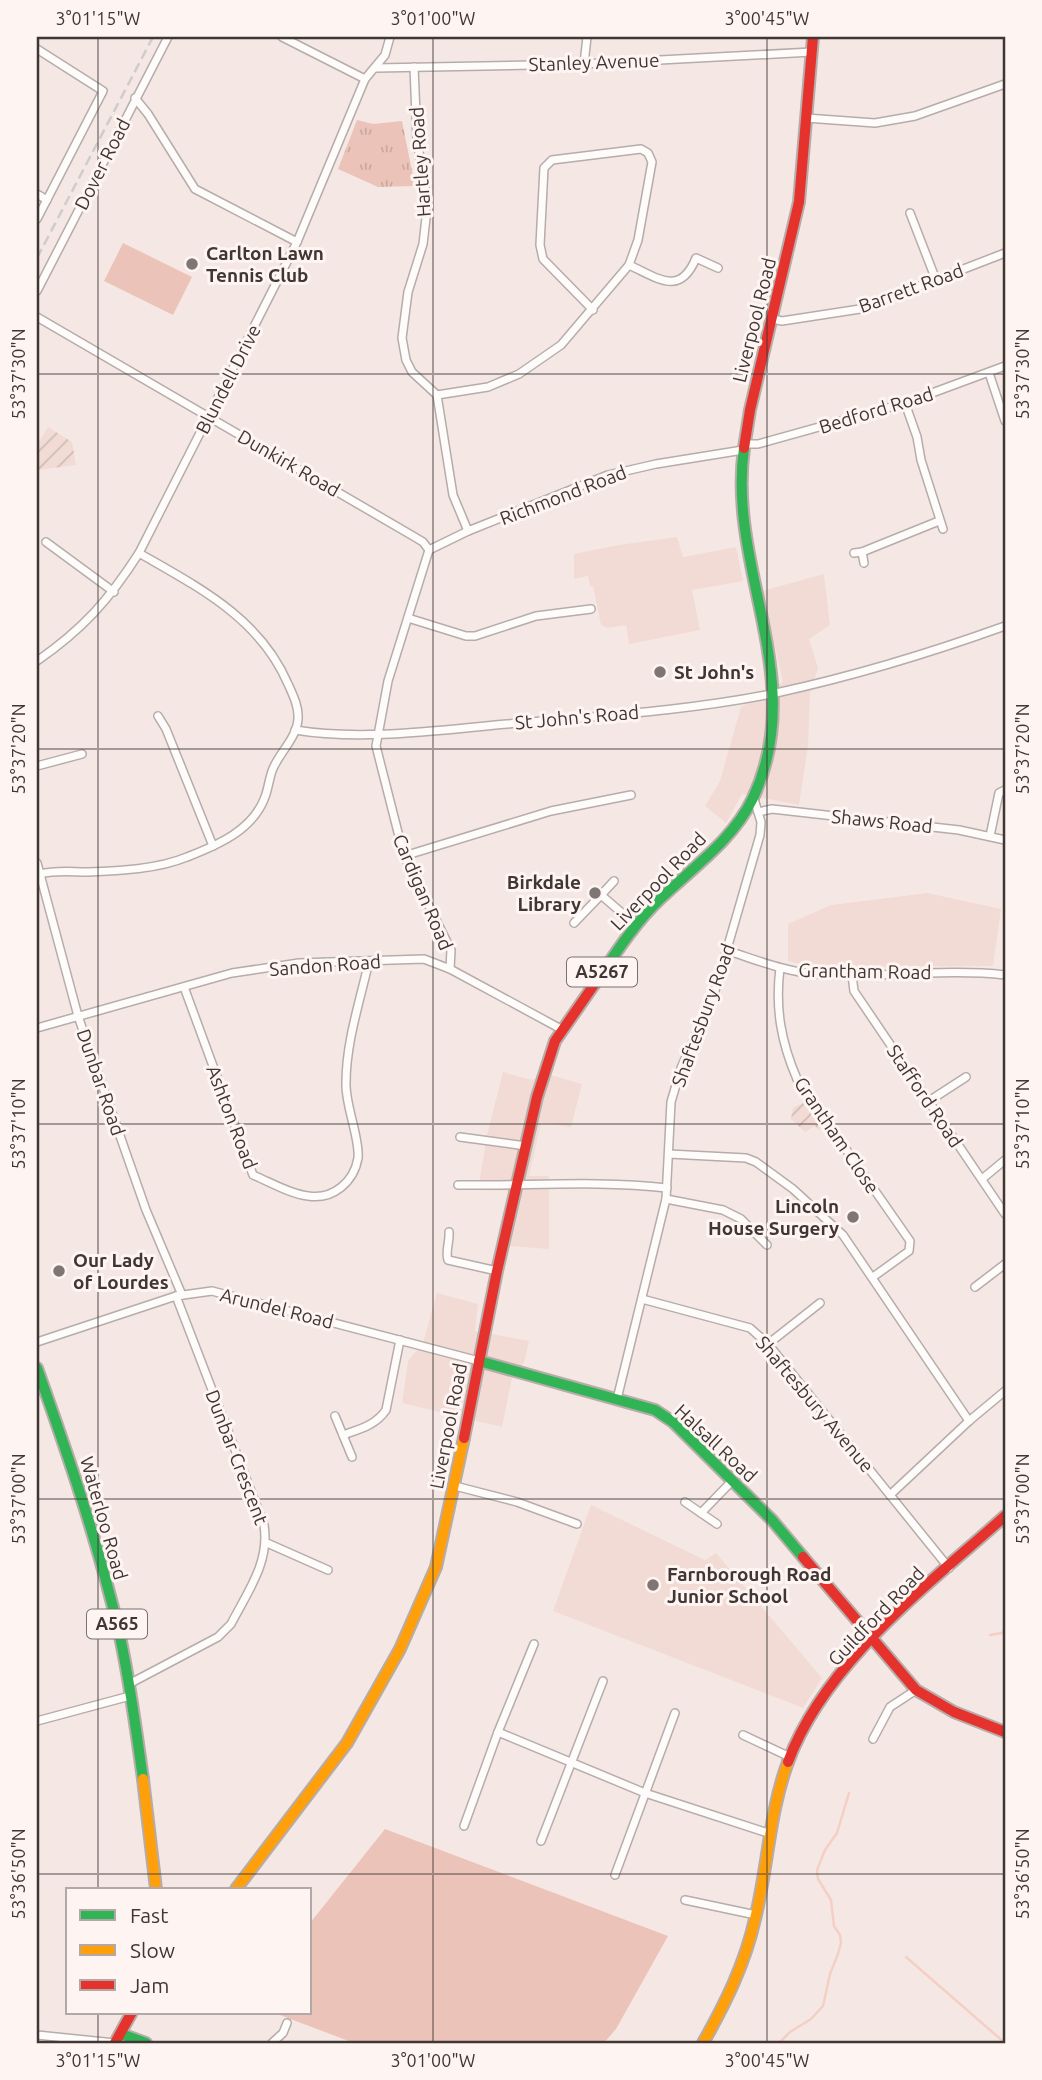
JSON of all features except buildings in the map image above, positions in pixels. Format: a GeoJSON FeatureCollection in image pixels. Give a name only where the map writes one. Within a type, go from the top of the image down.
{"type":"FeatureCollection","features":[{"type":"Feature","properties":{"kind":"main road","name":"Liverpool Road"},"geometry":{"type":"LineString","coordinates":[[237,1888],[347,1743],[400,1649],[436,1567],[455,1486],[497,1271],[543,1072],[561,1029],[636,925],[660,899],[696,869],[740,819],[753,798],[765,761],[773,730],[772,668],[745,537],[740,478],[744,447],[799,202],[813,37]]}},
{"type":"Feature","properties":{"kind":"main road","name":"Halsall Road"},"geometry":{"type":"LineString","coordinates":[[479,1361],[654,1410],[673,1422],[772,1520],[916,1690],[954,1712],[1005,1732]]}},
{"type":"Feature","properties":{"kind":"main road","name":"Waterloo Road"},"geometry":{"type":"LineString","coordinates":[[37,1368],[87,1517],[116,1621],[130,1690],[156,1888]]}},
{"type":"Feature","properties":{"kind":"main road","name":"Guildford Road"},"geometry":{"type":"LineString","coordinates":[[703,2043],[744,1963],[756,1915],[768,1833],[790,1757],[828,1691],[872,1640],[1005,1516]]}},
{"type":"Feature","properties":{"kind":"main road"},"geometry":{"type":"LineString","coordinates":[[119,2038],[131,2014]]}},
{"type":"Feature","properties":{"kind":"main road"},"geometry":{"type":"LineString","coordinates":[[119,2038],[142,2014]]}},
{"type":"Feature","properties":{"kind":"main road"},"geometry":{"type":"LineString","coordinates":[[119,2038],[146,2043]]}},
{"type":"Feature","properties":{"kind":"street","name":"Dover Road"},"geometry":{"type":"LineString","coordinates":[[37,291],[168,37]]}},
{"type":"Feature","properties":{"kind":"street"},"geometry":{"type":"LineString","coordinates":[[282,37],[365,79]]}},
{"type":"Feature","properties":{"kind":"street"},"geometry":{"type":"LineString","coordinates":[[376,68],[385,54],[390,37]]}},
{"type":"Feature","properties":{"kind":"street"},"geometry":{"type":"LineString","coordinates":[[584,64],[587,37]]}},
{"type":"Feature","properties":{"kind":"street"},"geometry":{"type":"LineString","coordinates":[[37,49],[103,90],[37,219]]}},
{"type":"Feature","properties":{"kind":"street","name":"Stanley Avenue"},"geometry":{"type":"LineString","coordinates":[[376,68],[584,64],[812,51]]}},
{"type":"Feature","properties":{"kind":"street","name":"Hartley Road"},"geometry":{"type":"LineString","coordinates":[[414,67],[417,140],[425,189],[426,218],[423,244],[408,292],[402,338],[406,360],[412,372],[437,395]]}},
{"type":"Feature","properties":{"kind":"street","name":"Blundell Drive"},"geometry":{"type":"LineString","coordinates":[[37,661],[66,641],[114,592],[139,553],[297,242],[365,79],[376,68]]}},
{"type":"Feature","properties":{"kind":"street"},"geometry":{"type":"LineString","coordinates":[[806,118],[875,123],[915,116],[1005,84]]}},
{"type":"Feature","properties":{"kind":"street"},"geometry":{"type":"LineString","coordinates":[[135,98],[195,189],[297,242]]}},
{"type":"Feature","properties":{"kind":"street"},"geometry":{"type":"LineString","coordinates":[[468,531],[453,495],[437,395],[488,387],[519,374],[561,345],[593,310],[629,265],[638,240],[652,162],[648,153],[641,149],[552,160],[544,169],[540,245],[543,259],[593,310]]}},
{"type":"Feature","properties":{"kind":"street"},"geometry":{"type":"LineString","coordinates":[[37,194],[47,200]]}},
{"type":"Feature","properties":{"kind":"street"},"geometry":{"type":"LineString","coordinates":[[910,213],[936,280]]}},
{"type":"Feature","properties":{"kind":"street","name":"Barrett Road"},"geometry":{"type":"LineString","coordinates":[[773,319],[782,321],[860,309],[1005,253]]}},
{"type":"Feature","properties":{"kind":"street"},"geometry":{"type":"LineString","coordinates":[[629,265],[668,282],[676,282],[684,277],[696,258],[718,268]]}},
{"type":"Feature","properties":{"kind":"street","name":"Dunkirk Road"},"geometry":{"type":"LineString","coordinates":[[37,317],[413,536],[429,550]]}},
{"type":"Feature","properties":{"kind":"street","name":"Bedford Road"},"geometry":{"type":"LineString","coordinates":[[744,447],[905,402],[1005,366]]}},
{"type":"Feature","properties":{"kind":"street"},"geometry":{"type":"LineString","coordinates":[[989,373],[1005,421]]}},
{"type":"Feature","properties":{"kind":"street"},"geometry":{"type":"LineString","coordinates":[[864,563],[858,552],[941,525],[905,402]]}},
{"type":"Feature","properties":{"kind":"street","name":"Richmond Road"},"geometry":{"type":"LineString","coordinates":[[429,550],[468,531],[608,475],[744,447]]}},
{"type":"Feature","properties":{"kind":"street"},"geometry":{"type":"LineString","coordinates":[[46,542],[114,592]]}},
{"type":"Feature","properties":{"kind":"street","name":"Cardigan Road"},"geometry":{"type":"LineString","coordinates":[[429,550],[388,681],[378,733],[377,755],[404,856],[452,950],[450,969]]}},
{"type":"Feature","properties":{"kind":"street"},"geometry":{"type":"LineString","coordinates":[[40,874],[154,865],[184,859],[231,836],[257,814],[265,798],[273,769],[295,730],[298,720],[296,704],[281,668],[265,643],[240,616],[139,553]]}},
{"type":"Feature","properties":{"kind":"street"},"geometry":{"type":"LineString","coordinates":[[408,618],[466,636],[475,636],[536,616],[591,609]]}},
{"type":"Feature","properties":{"kind":"street","name":"St John's Road"},"geometry":{"type":"LineString","coordinates":[[295,730],[317,733],[402,733],[615,714],[774,693],[948,647],[1005,626]]}},
{"type":"Feature","properties":{"kind":"street"},"geometry":{"type":"LineString","coordinates":[[158,716],[166,729],[213,846]]}},
{"type":"Feature","properties":{"kind":"street"},"geometry":{"type":"LineString","coordinates":[[37,766],[82,754]]}},
{"type":"Feature","properties":{"kind":"street"},"geometry":{"type":"LineString","coordinates":[[990,836],[999,793],[1005,790]]}},
{"type":"Feature","properties":{"kind":"street"},"geometry":{"type":"LineString","coordinates":[[404,856],[551,811],[631,795]]}},
{"type":"Feature","properties":{"kind":"street","name":"Shaftesbury Road"},"geometry":{"type":"LineString","coordinates":[[617,1399],[666,1199],[671,1102],[681,1068],[713,994],[728,951],[760,835],[761,822],[753,798]]}},
{"type":"Feature","properties":{"kind":"street","name":"Shaws Road"},"geometry":{"type":"LineString","coordinates":[[758,813],[772,809],[793,811],[959,830],[1005,840]]}},
{"type":"Feature","properties":{"kind":"street","name":"Dunbar Road"},"geometry":{"type":"LineString","coordinates":[[37,863],[78,1016],[179,1295]]}},
{"type":"Feature","properties":{"kind":"street"},"geometry":{"type":"LineString","coordinates":[[574,923],[614,881]]}},
{"type":"Feature","properties":{"kind":"street"},"geometry":{"type":"LineString","coordinates":[[601,895],[636,925]]}},
{"type":"Feature","properties":{"kind":"street","name":"Grantham Road"},"geometry":{"type":"LineString","coordinates":[[728,951],[780,968],[816,974],[964,971],[1005,975]]}},
{"type":"Feature","properties":{"kind":"street","name":"Sandon Road"},"geometry":{"type":"LineString","coordinates":[[37,1028],[232,973],[299,963],[424,959],[450,969],[561,1029]]}},
{"type":"Feature","properties":{"kind":"street","name":"Ashton Road"},"geometry":{"type":"LineString","coordinates":[[184,988],[253,1175],[308,1196],[325,1195],[339,1190],[350,1179],[358,1157],[345,1087],[346,1062],[369,961]]}},
{"type":"Feature","properties":{"kind":"street","name":"Grantham Close"},"geometry":{"type":"LineString","coordinates":[[780,968],[777,989],[778,1021],[785,1052],[797,1079],[910,1241],[909,1251],[873,1277]]}},
{"type":"Feature","properties":{"kind":"street","name":"Stafford Road"},"geometry":{"type":"LineString","coordinates":[[852,975],[854,991],[1005,1214]]}},
{"type":"Feature","properties":{"kind":"street"},"geometry":{"type":"LineString","coordinates":[[929,1101],[966,1077]]}},
{"type":"Feature","properties":{"kind":"street"},"geometry":{"type":"LineString","coordinates":[[460,1137],[526,1146]]}},
{"type":"Feature","properties":{"kind":"street"},"geometry":{"type":"LineString","coordinates":[[669,1154],[746,1158],[756,1162],[829,1220],[873,1277],[969,1421]]}},
{"type":"Feature","properties":{"kind":"street"},"geometry":{"type":"LineString","coordinates":[[982,1179],[1005,1160]]}},
{"type":"Feature","properties":{"kind":"street"},"geometry":{"type":"LineString","coordinates":[[458,1185],[621,1183],[667,1188]]}},
{"type":"Feature","properties":{"kind":"street"},"geometry":{"type":"LineString","coordinates":[[666,1199],[723,1210],[741,1219],[767,1245]]}},
{"type":"Feature","properties":{"kind":"street"},"geometry":{"type":"LineString","coordinates":[[449,1232],[446,1255],[448,1260],[497,1271]]}},
{"type":"Feature","properties":{"kind":"street"},"geometry":{"type":"LineString","coordinates":[[975,1287],[1005,1264]]}},
{"type":"Feature","properties":{"kind":"street","name":"Arundel Road"},"geometry":{"type":"LineString","coordinates":[[37,1342],[179,1295],[212,1291],[479,1361]]}},
{"type":"Feature","properties":{"kind":"street","name":"Dunbar Crescent"},"geometry":{"type":"LineString","coordinates":[[37,1721],[130,1690],[218,1637],[231,1623],[264,1559],[267,1543],[264,1525],[179,1295]]}},
{"type":"Feature","properties":{"kind":"street","name":"Shaftesbury Avenue"},"geometry":{"type":"LineString","coordinates":[[642,1299],[750,1328],[768,1344],[949,1567]]}},
{"type":"Feature","properties":{"kind":"street"},"geometry":{"type":"LineString","coordinates":[[768,1344],[820,1303]]}},
{"type":"Feature","properties":{"kind":"street"},"geometry":{"type":"LineString","coordinates":[[343,1435],[371,1425],[386,1410],[400,1340]]}},
{"type":"Feature","properties":{"kind":"street"},"geometry":{"type":"LineString","coordinates":[[890,1495],[1005,1391]]}},
{"type":"Feature","properties":{"kind":"street"},"geometry":{"type":"LineString","coordinates":[[335,1416],[352,1457]]}},
{"type":"Feature","properties":{"kind":"street"},"geometry":{"type":"LineString","coordinates":[[701,1513],[733,1480]]}},
{"type":"Feature","properties":{"kind":"street"},"geometry":{"type":"LineString","coordinates":[[455,1486],[517,1502],[578,1524]]}},
{"type":"Feature","properties":{"kind":"street"},"geometry":{"type":"LineString","coordinates":[[685,1502],[718,1524]]}},
{"type":"Feature","properties":{"kind":"street"},"geometry":{"type":"LineString","coordinates":[[267,1543],[328,1570]]}},
{"type":"Feature","properties":{"kind":"street"},"geometry":{"type":"LineString","coordinates":[[464,1826],[534,1644]]}},
{"type":"Feature","properties":{"kind":"street"},"geometry":{"type":"LineString","coordinates":[[541,1840],[603,1681]]}},
{"type":"Feature","properties":{"kind":"street"},"geometry":{"type":"LineString","coordinates":[[873,1739],[890,1707],[916,1690]]}},
{"type":"Feature","properties":{"kind":"street"},"geometry":{"type":"LineString","coordinates":[[615,1875],[675,1713]]}},
{"type":"Feature","properties":{"kind":"street"},"geometry":{"type":"LineString","coordinates":[[498,1732],[645,1793],[768,1833]]}},
{"type":"Feature","properties":{"kind":"street"},"geometry":{"type":"LineString","coordinates":[[743,1735],[790,1757]]}},
{"type":"Feature","properties":{"kind":"street"},"geometry":{"type":"LineString","coordinates":[[685,1900],[756,1915]]}},
{"type":"Feature","properties":{"kind":"street"},"geometry":{"type":"LineString","coordinates":[[272,2043],[283,2033],[287,2023]]}},
{"type":"Feature","properties":{"kind":"street"},"geometry":{"type":"LineString","coordinates":[[37,2035],[78,2041],[119,2038]]}},
{"type":"Feature","properties":{"kind":"shaded area"},"geometry":{"type":"Polygon","coordinates":[[[48,427],[72,442],[76,465],[37,470],[37,445],[48,427]]]}},
{"type":"Feature","properties":{"kind":"shaded area"},"geometry":{"type":"Polygon","coordinates":[[[677,537],[683,557],[736,547],[743,581],[692,590],[700,630],[629,644],[626,625],[607,628],[601,625],[593,586],[590,586],[588,576],[574,579],[574,554],[677,537]]]}},
{"type":"Feature","properties":{"kind":"shaded area"},"geometry":{"type":"Polygon","coordinates":[[[824,574],[830,625],[809,639],[818,668],[810,693],[808,746],[799,805],[742,794],[726,823],[705,806],[720,781],[741,707],[783,682],[762,591],[824,574]]]}},
{"type":"Feature","properties":{"kind":"shaded area"},"geometry":{"type":"Polygon","coordinates":[[[927,893],[1001,909],[993,966],[812,967],[788,961],[788,924],[831,905],[927,893]]]}},
{"type":"Feature","properties":{"kind":"shaded area"},"geometry":{"type":"Polygon","coordinates":[[[503,1072],[532,1080],[547,1074],[582,1084],[571,1127],[541,1123],[529,1176],[549,1176],[549,1249],[509,1246],[520,1191],[478,1190],[487,1135],[503,1072]]]}},
{"type":"Feature","properties":{"kind":"shaded area"},"geometry":{"type":"Polygon","coordinates":[[[808,1100],[825,1127],[818,1130],[815,1126],[805,1132],[791,1119],[793,1108],[808,1100]]]}},
{"type":"Feature","properties":{"kind":"shaded area"},"geometry":{"type":"Polygon","coordinates":[[[437,1293],[478,1304],[475,1331],[529,1341],[524,1363],[512,1378],[502,1427],[402,1403],[408,1361],[423,1343],[437,1293]]]}},
{"type":"Feature","properties":{"kind":"shaded area","name":"Farnborough Road Junior School"},"geometry":{"type":"Polygon","coordinates":[[[591,1505],[705,1560],[716,1553],[822,1678],[803,1708],[553,1611],[591,1505]]]}},
{"type":"Feature","properties":{"kind":"green space"},"geometry":{"type":"Polygon","coordinates":[[[357,120],[373,124],[402,121],[415,186],[378,187],[338,169],[357,120]]]}},
{"type":"Feature","properties":{"kind":"green space"},"geometry":{"type":"Polygon","coordinates":[[[123,243],[192,277],[173,315],[104,281],[123,243]]]}},
{"type":"Feature","properties":{"kind":"green space"},"geometry":{"type":"Polygon","coordinates":[[[385,1829],[668,1936],[616,2029],[604,2043],[354,2043],[277,2014],[312,2014],[312,1920],[385,1829]]]}},
{"type":"Feature","properties":{"kind":"waterway"},"geometry":{"type":"LineString","coordinates":[[990,1635],[1005,1630]]}},
{"type":"Feature","properties":{"kind":"waterway"},"geometry":{"type":"LineString","coordinates":[[779,2043],[790,2032],[811,2019],[823,2006],[830,1974],[838,1954],[840,1935],[834,1926],[831,1900],[818,1879],[817,1870],[825,1850],[837,1833],[849,1793]]}},
{"type":"Feature","properties":{"kind":"waterway"},"geometry":{"type":"LineString","coordinates":[[906,1957],[1005,2043]]}},
{"type":"Feature","properties":{"kind":"railway"},"geometry":{"type":"LineString","coordinates":[[37,258],[153,37]]}},
{"type":"Feature","properties":{"kind":"traffic: fast"},"geometry":{"type":"LineString","coordinates":[[598,979],[651,908],[735,827],[753,798],[768,754],[773,710],[770,667],[746,537],[742,493],[744,448]]}},
{"type":"Feature","properties":{"kind":"traffic: fast"},"geometry":{"type":"LineString","coordinates":[[479,1361],[655,1410],[673,1422],[772,1520],[803,1557]]}},
{"type":"Feature","properties":{"kind":"traffic: fast"},"geometry":{"type":"LineString","coordinates":[[37,1368],[82,1499],[111,1598],[126,1669],[143,1779]]}},
{"type":"Feature","properties":{"kind":"traffic: fast"},"geometry":{"type":"LineString","coordinates":[[121,2034],[146,2043]]}},
{"type":"Feature","properties":{"kind":"traffic: slow"},"geometry":{"type":"LineString","coordinates":[[237,1888],[347,1743],[400,1649],[436,1567],[464,1438]]}},
{"type":"Feature","properties":{"kind":"traffic: slow"},"geometry":{"type":"LineString","coordinates":[[703,2043],[734,1983],[751,1936],[777,1801],[788,1762]]}},
{"type":"Feature","properties":{"kind":"traffic: slow"},"geometry":{"type":"LineString","coordinates":[[143,1779],[156,1888]]}},
{"type":"Feature","properties":{"kind":"traffic: jam"},"geometry":{"type":"LineString","coordinates":[[744,448],[750,410],[799,202],[813,37]]}},
{"type":"Feature","properties":{"kind":"traffic: jam"},"geometry":{"type":"LineString","coordinates":[[464,1438],[497,1271],[537,1097],[555,1041],[598,979]]}},
{"type":"Feature","properties":{"kind":"traffic: jam"},"geometry":{"type":"LineString","coordinates":[[788,1762],[805,1726],[827,1691],[853,1658],[912,1598],[1005,1516]]}},
{"type":"Feature","properties":{"kind":"traffic: jam"},"geometry":{"type":"LineString","coordinates":[[803,1557],[916,1690],[954,1712],[1005,1732]]}},
{"type":"Feature","properties":{"kind":"traffic: jam"},"geometry":{"type":"LineString","coordinates":[[115,2043],[131,2014]]}},
{"type":"Feature","properties":{"kind":"place","name":"Carlton Lawn Tennis Club"},"geometry":{"type":"Point","coordinates":[192,264]}},
{"type":"Feature","properties":{"kind":"place","name":"St John's"},"geometry":{"type":"Point","coordinates":[660,672]}},
{"type":"Feature","properties":{"kind":"place","name":"Birkdale Library"},"geometry":{"type":"Point","coordinates":[595,893]}},
{"type":"Feature","properties":{"kind":"place","name":"Lincoln House Surgery"},"geometry":{"type":"Point","coordinates":[853,1217]}},
{"type":"Feature","properties":{"kind":"place","name":"Our Lady of Lourdes"},"geometry":{"type":"Point","coordinates":[59,1271]}},
{"type":"Feature","properties":{"kind":"place","name":"Farnborough Road Junior School"},"geometry":{"type":"Point","coordinates":[653,1585]}}]}
